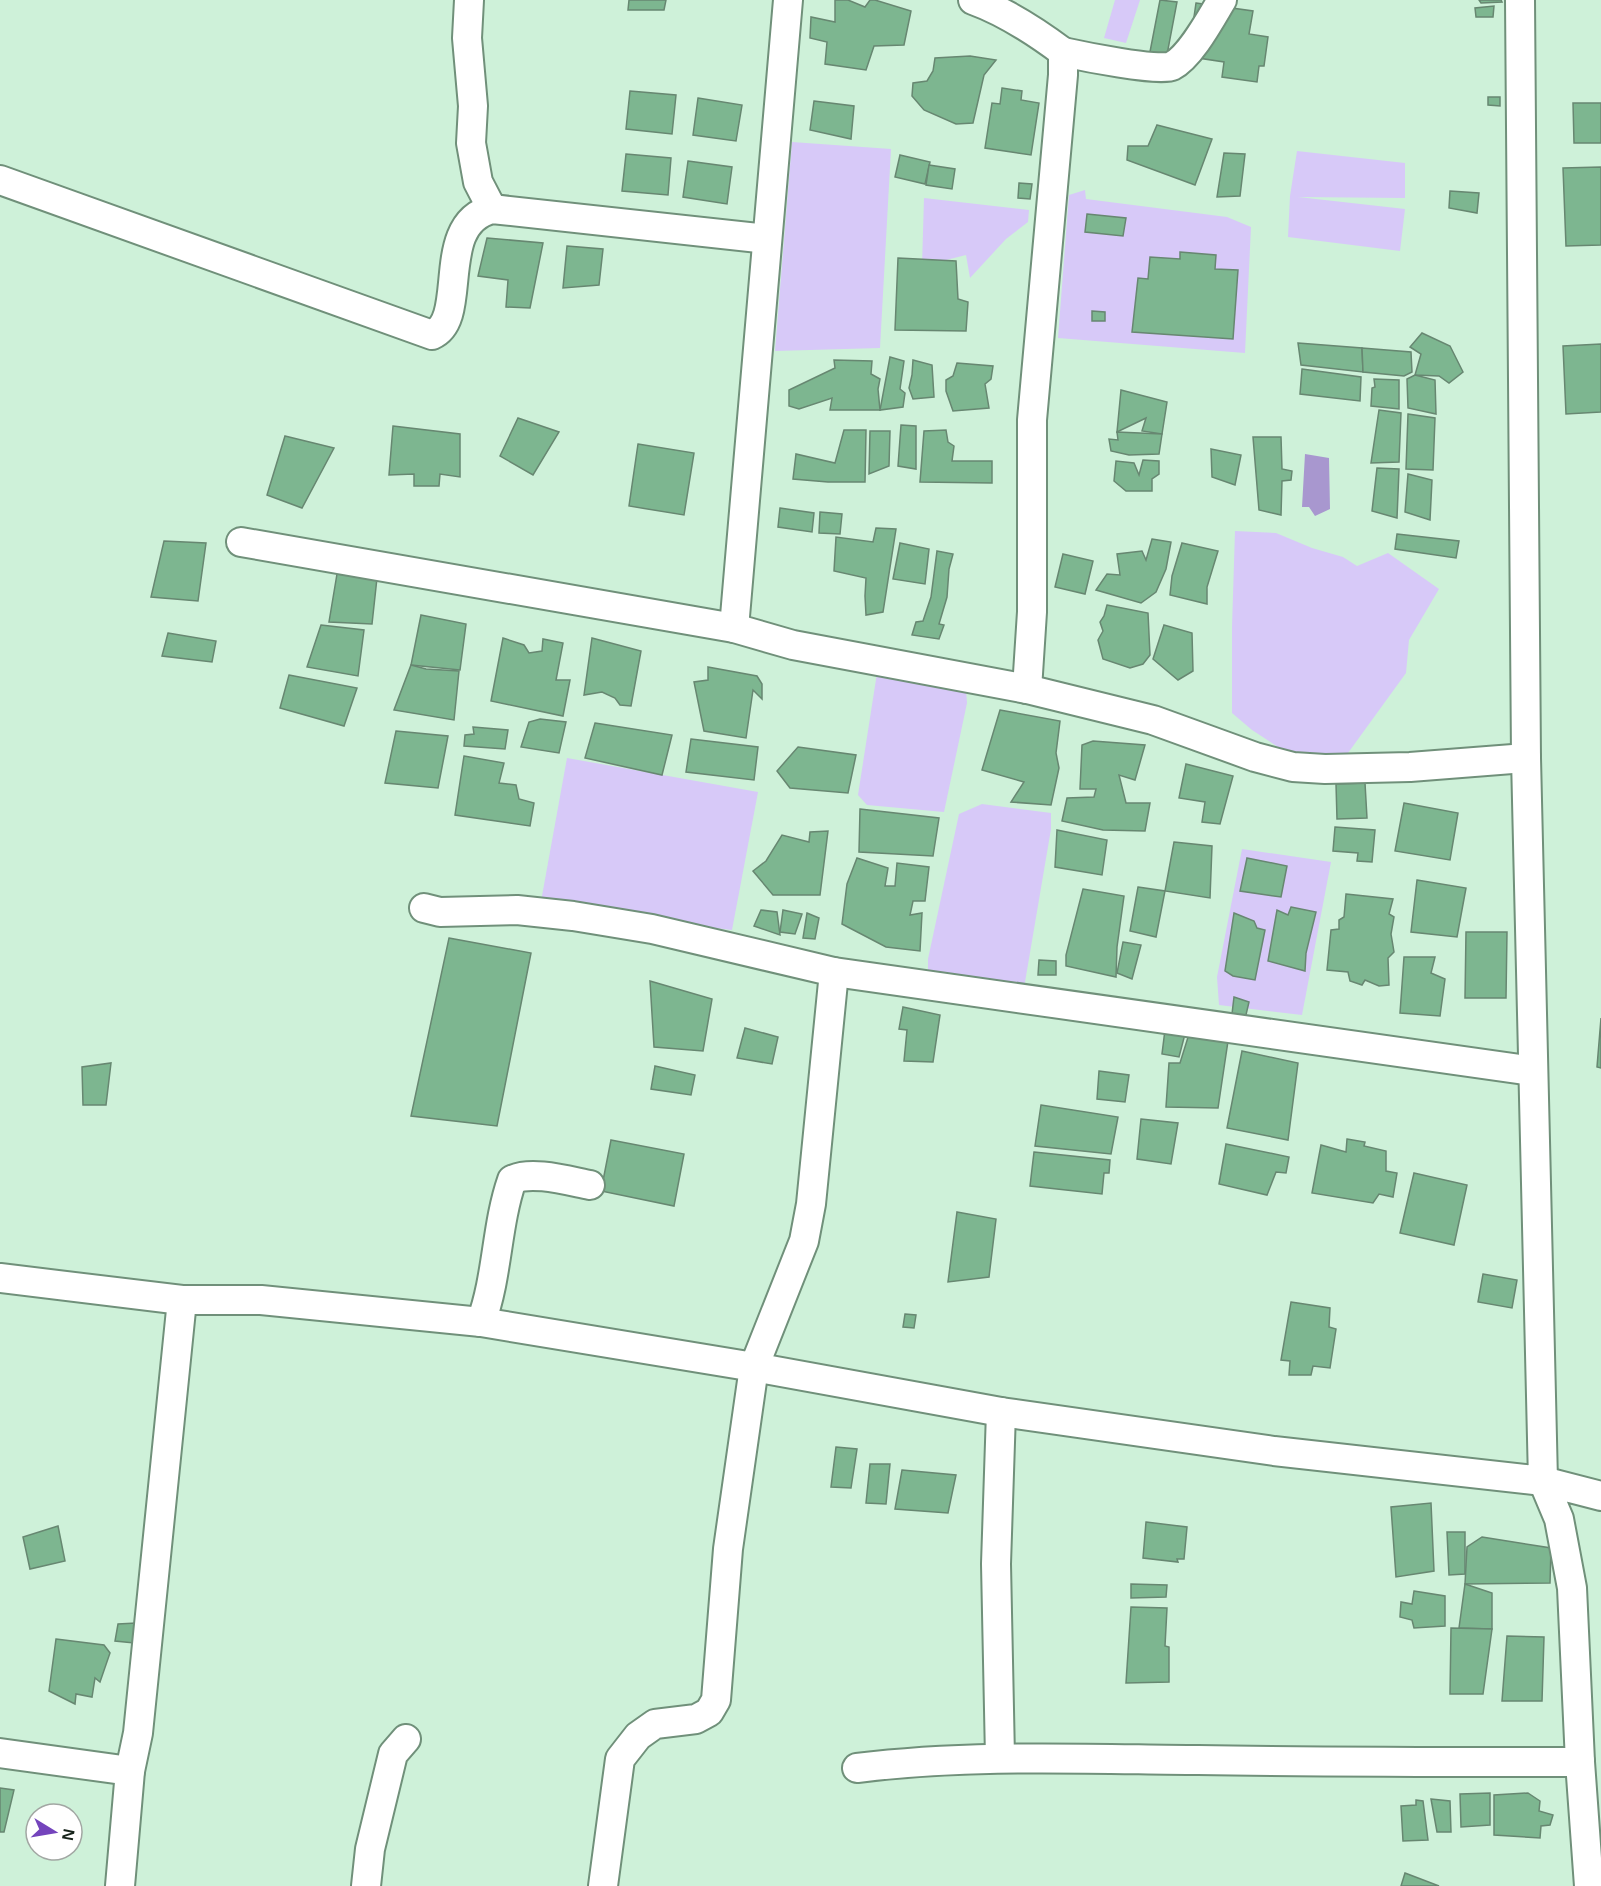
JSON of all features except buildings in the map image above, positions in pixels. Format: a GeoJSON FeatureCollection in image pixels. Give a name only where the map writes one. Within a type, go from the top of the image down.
{"type":"FeatureCollection","features":[{"type":"Feature","properties":{"kind":"street"},"geometry":{"type":"LineString","coordinates":[[469,0],[467,38],[473,100],[471,143],[473,164],[482,192],[492,209]]}},
{"type":"Feature","properties":{"kind":"street"},"geometry":{"type":"LineString","coordinates":[[734,628],[788,0]]}},
{"type":"Feature","properties":{"kind":"street"},"geometry":{"type":"LineString","coordinates":[[973,0],[1030,27],[1063,52],[1168,68],[1175,65],[1201,35],[1221,0]]}},
{"type":"Feature","properties":{"kind":"street"},"geometry":{"type":"LineString","coordinates":[[1520,0],[1526,758],[1543,1480],[1559,1520],[1572,1588],[1580,1762],[1589,1886]]}},
{"type":"Feature","properties":{"kind":"street"},"geometry":{"type":"LineString","coordinates":[[1027,689],[1032,612],[1032,420],[1063,75],[1063,52]]}},
{"type":"Feature","properties":{"kind":"street"},"geometry":{"type":"LineString","coordinates":[[0,180],[432,335],[440,331],[448,320],[459,240],[471,221],[483,211],[492,209],[767,239]]}},
{"type":"Feature","properties":{"kind":"street"},"geometry":{"type":"LineString","coordinates":[[241,542],[734,628],[793,645],[1027,689],[1153,720],[1255,757],[1293,767],[1325,770],[1410,767],[1526,758]]}},
{"type":"Feature","properties":{"kind":"street"},"geometry":{"type":"LineString","coordinates":[[424,908],[440,912],[517,910],[573,916],[652,929],[834,972],[1533,1071]]}},
{"type":"Feature","properties":{"kind":"street"},"geometry":{"type":"LineString","coordinates":[[603,1886],[620,1759],[638,1736],[655,1724],[696,1719],[709,1712],[716,1700],[728,1549],[754,1367],[804,1241],[811,1204],[834,972]]}},
{"type":"Feature","properties":{"kind":"street"},"geometry":{"type":"LineString","coordinates":[[482,1322],[490,1294],[500,1230],[512,1180],[519,1177],[537,1177],[590,1185]]}},
{"type":"Feature","properties":{"kind":"street"},"geometry":{"type":"LineString","coordinates":[[0,1278],[182,1300],[261,1300],[482,1322],[754,1367],[1001,1412],[1274,1451],[1543,1480],[1601,1496]]}},
{"type":"Feature","properties":{"kind":"street"},"geometry":{"type":"LineString","coordinates":[[120,1886],[130,1771],[138,1733],[182,1300]]}},
{"type":"Feature","properties":{"kind":"street"},"geometry":{"type":"LineString","coordinates":[[1000,1758],[996,1564],[1001,1412]]}},
{"type":"Feature","properties":{"kind":"street"},"geometry":{"type":"LineString","coordinates":[[366,1886],[370,1849],[393,1754],[406,1739]]}},
{"type":"Feature","properties":{"kind":"street"},"geometry":{"type":"LineString","coordinates":[[0,1753],[130,1771]]}},
{"type":"Feature","properties":{"kind":"street"},"geometry":{"type":"LineString","coordinates":[[857,1768],[913,1761],[1000,1758],[1580,1762]]}},
{"type":"Feature","properties":{"kind":"shaded area"},"geometry":{"type":"Polygon","coordinates":[[[1115,0],[1140,0],[1126,43],[1104,38],[1115,0]]]}},
{"type":"Feature","properties":{"kind":"shaded area"},"geometry":{"type":"Polygon","coordinates":[[[792,142],[891,149],[880,348],[775,351],[792,142]]]}},
{"type":"Feature","properties":{"kind":"shaded area"},"geometry":{"type":"Polygon","coordinates":[[[1297,151],[1405,163],[1405,198],[1298,197],[1405,209],[1400,251],[1288,237],[1290,196],[1297,151]]]}},
{"type":"Feature","properties":{"kind":"shaded area"},"geometry":{"type":"Polygon","coordinates":[[[1085,190],[1086,199],[1227,217],[1251,227],[1245,353],[1058,338],[1069,195],[1085,190]]]}},
{"type":"Feature","properties":{"kind":"shaded area"},"geometry":{"type":"Polygon","coordinates":[[[924,198],[1029,210],[1028,222],[1006,239],[970,278],[966,255],[922,266],[924,198]]]}},
{"type":"Feature","properties":{"kind":"shaded area"},"geometry":{"type":"Polygon","coordinates":[[[1305,454],[1329,458],[1330,509],[1315,516],[1309,507],[1302,507],[1305,454]]]}},
{"type":"Feature","properties":{"kind":"shaded area"},"geometry":{"type":"Polygon","coordinates":[[[1235,531],[1276,533],[1312,548],[1343,557],[1357,566],[1388,553],[1439,589],[1409,640],[1406,673],[1348,753],[1312,769],[1252,730],[1232,713],[1235,531]]]}},
{"type":"Feature","properties":{"kind":"shaded area"},"geometry":{"type":"Polygon","coordinates":[[[877,673],[966,690],[967,703],[944,812],[867,805],[858,795],[877,673]]]}},
{"type":"Feature","properties":{"kind":"shaded area"},"geometry":{"type":"Polygon","coordinates":[[[567,758],[758,792],[732,930],[540,907],[567,758]]]}},
{"type":"Feature","properties":{"kind":"shaded area"},"geometry":{"type":"Polygon","coordinates":[[[982,804],[1051,813],[1051,829],[1024,988],[928,975],[928,959],[959,814],[982,804]]]}},
{"type":"Feature","properties":{"kind":"shaded area"},"geometry":{"type":"Polygon","coordinates":[[[1242,849],[1331,862],[1302,1015],[1219,1005],[1217,977],[1242,849]]]}}]}
